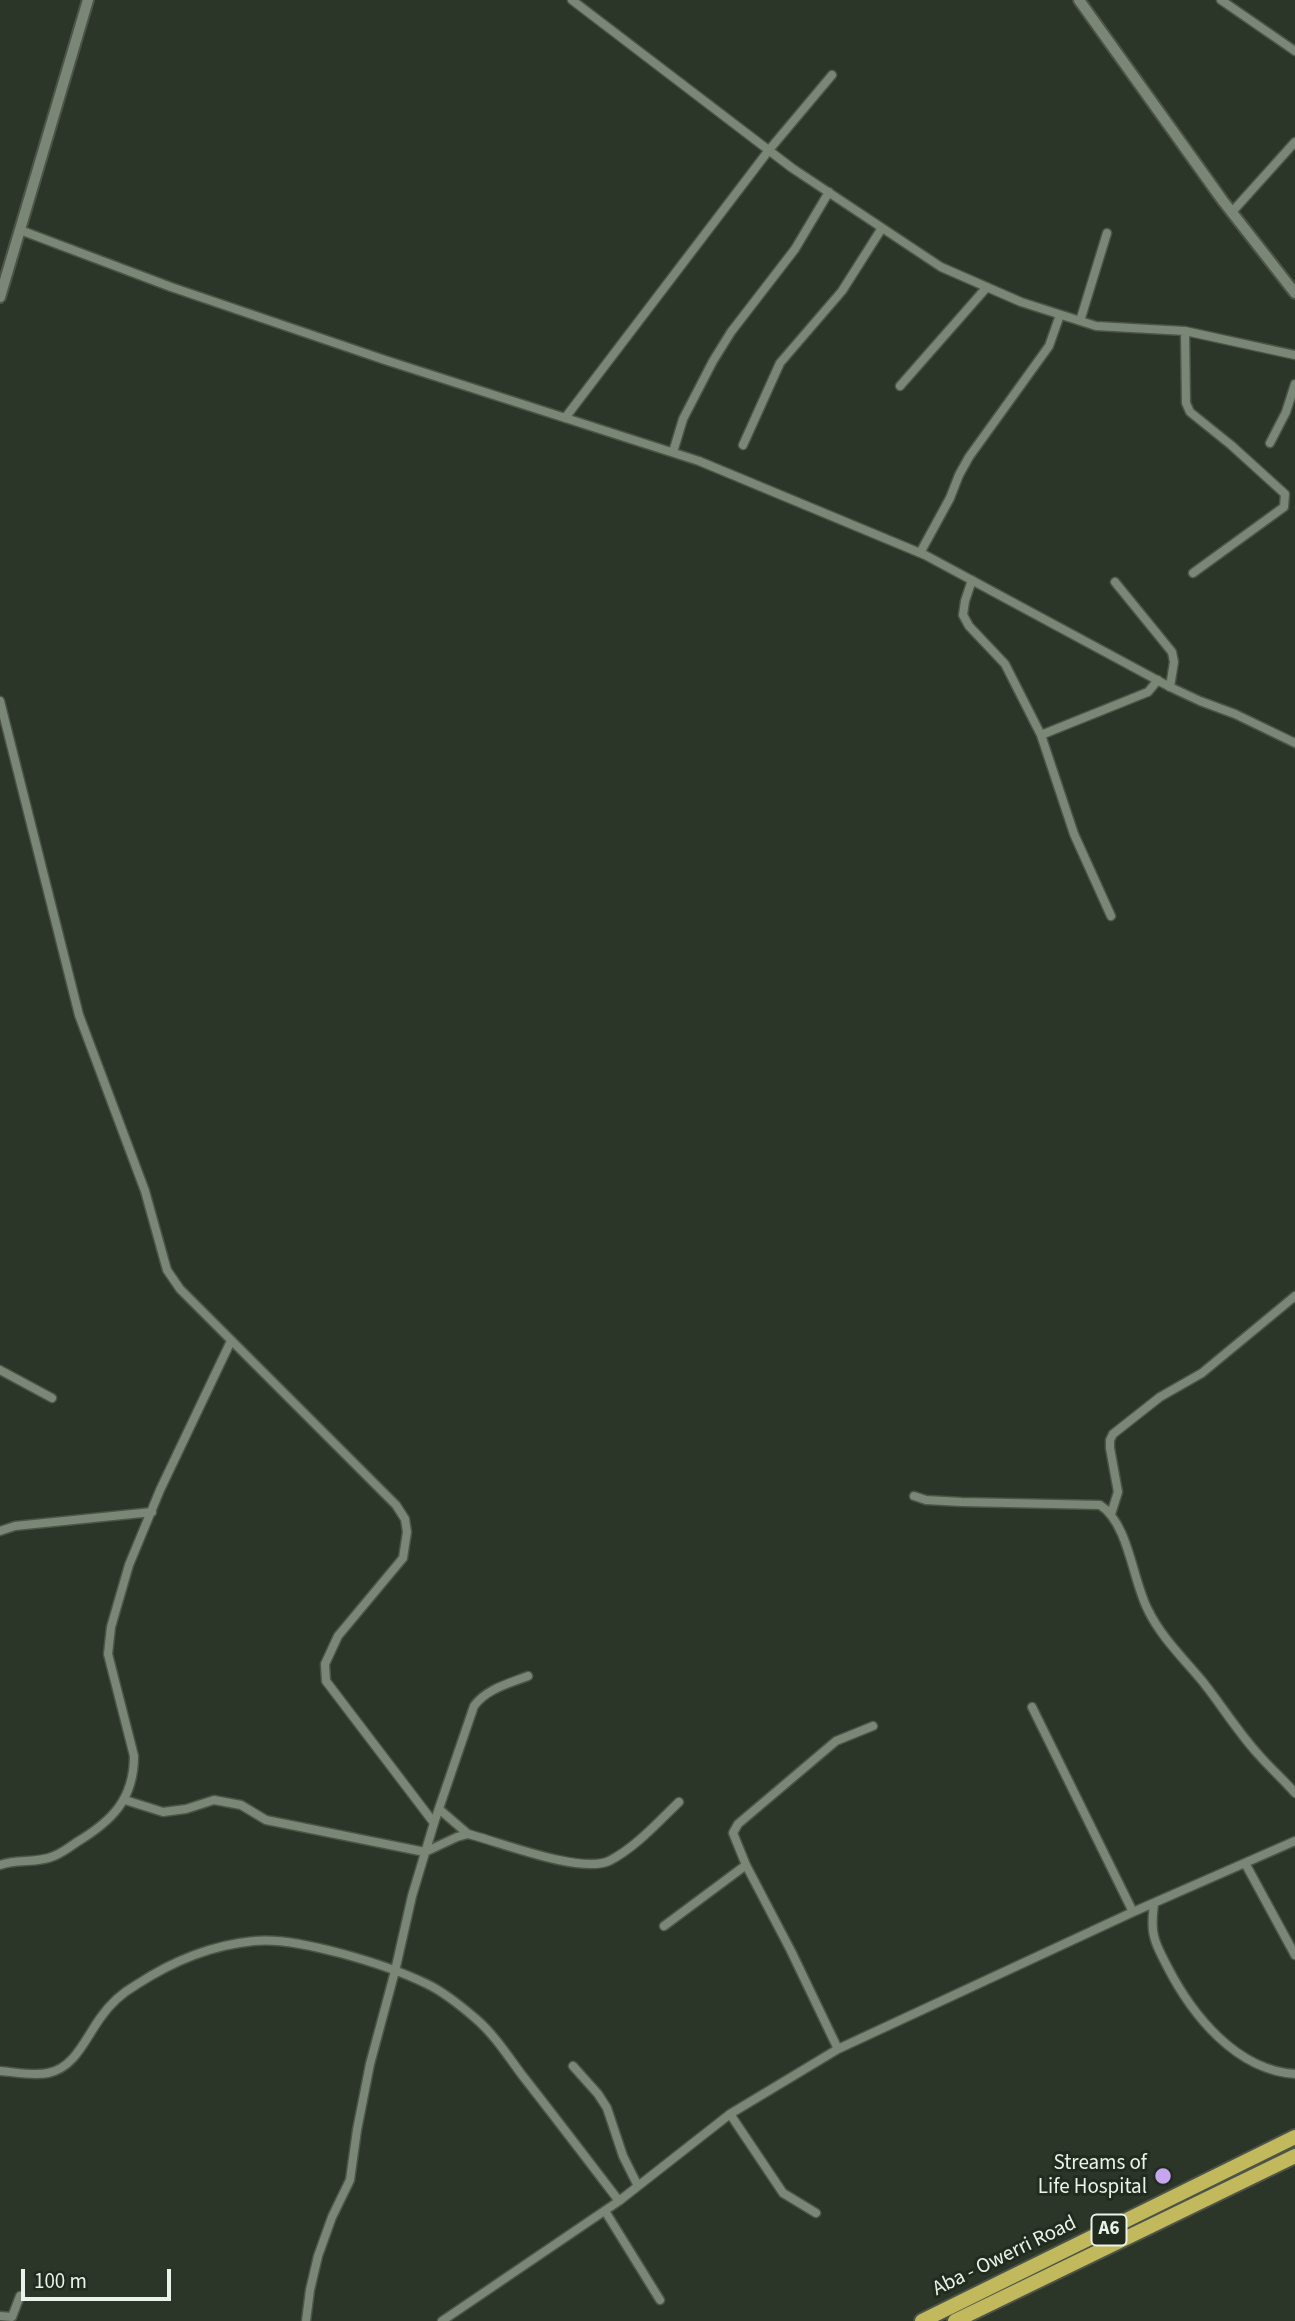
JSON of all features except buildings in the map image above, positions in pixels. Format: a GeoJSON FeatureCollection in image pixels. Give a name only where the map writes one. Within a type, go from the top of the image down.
{"type":"FeatureCollection","features":[{"type":"Feature","properties":{"kind":"highway","name":"Aba - Owerri Road"},"geometry":{"type":"LineString","coordinates":[[922,2321],[1295,2137]]}},
{"type":"Feature","properties":{"kind":"highway","name":"Aba - Owerri Road"},"geometry":{"type":"LineString","coordinates":[[955,2321],[1295,2156]]}},
{"type":"Feature","properties":{"kind":"street"},"geometry":{"type":"LineString","coordinates":[[0,297],[88,0]]}},
{"type":"Feature","properties":{"kind":"street"},"geometry":{"type":"LineString","coordinates":[[572,0],[769,150],[941,267],[1021,302],[1097,326],[1185,331],[1295,355]]}},
{"type":"Feature","properties":{"kind":"street"},"geometry":{"type":"LineString","coordinates":[[1079,0],[1232,212],[1295,293]]}},
{"type":"Feature","properties":{"kind":"street"},"geometry":{"type":"LineString","coordinates":[[1221,0],[1295,51]]}},
{"type":"Feature","properties":{"kind":"street"},"geometry":{"type":"LineString","coordinates":[[565,418],[769,150],[832,75]]}},
{"type":"Feature","properties":{"kind":"street"},"geometry":{"type":"LineString","coordinates":[[1232,212],[1295,142]]}},
{"type":"Feature","properties":{"kind":"street"},"geometry":{"type":"LineString","coordinates":[[673,452],[683,419],[713,361],[731,332],[794,249],[829,192]]}},
{"type":"Feature","properties":{"kind":"street"},"geometry":{"type":"LineString","coordinates":[[743,445],[780,363],[842,291],[882,228]]}},
{"type":"Feature","properties":{"kind":"street"},"geometry":{"type":"LineString","coordinates":[[20,230],[171,287],[385,360],[673,452],[920,553],[1170,687],[1295,743]]}},
{"type":"Feature","properties":{"kind":"street"},"geometry":{"type":"LineString","coordinates":[[1080,321],[1107,233]]}},
{"type":"Feature","properties":{"kind":"street"},"geometry":{"type":"LineString","coordinates":[[900,386],[987,287]]}},
{"type":"Feature","properties":{"kind":"street"},"geometry":{"type":"LineString","coordinates":[[920,553],[969,457],[1049,346],[1060,315]]}},
{"type":"Feature","properties":{"kind":"street"},"geometry":{"type":"LineString","coordinates":[[1185,331],[1186,403],[1190,412],[1285,494],[1286,501],[1284,507],[1193,573]]}},
{"type":"Feature","properties":{"kind":"street"},"geometry":{"type":"LineString","coordinates":[[1270,443],[1286,412],[1295,384]]}},
{"type":"Feature","properties":{"kind":"street"},"geometry":{"type":"LineString","coordinates":[[972,580],[963,615],[969,626],[1005,664],[1041,736],[1074,834],[1111,916]]}},
{"type":"Feature","properties":{"kind":"street"},"geometry":{"type":"LineString","coordinates":[[1115,582],[1172,652],[1174,662],[1170,687]]}},
{"type":"Feature","properties":{"kind":"street"},"geometry":{"type":"LineString","coordinates":[[1041,736],[1148,692],[1157,680]]}},
{"type":"Feature","properties":{"kind":"street"},"geometry":{"type":"LineString","coordinates":[[0,701],[79,1015],[145,1191],[167,1270],[180,1289],[397,1505],[405,1519],[407,1532],[403,1558],[338,1636],[325,1664],[326,1681],[434,1823]]}},
{"type":"Feature","properties":{"kind":"street"},"geometry":{"type":"LineString","coordinates":[[1111,1514],[1118,1492],[1110,1448],[1113,1434],[1160,1397],[1202,1373],[1295,1296]]}},
{"type":"Feature","properties":{"kind":"street"},"geometry":{"type":"LineString","coordinates":[[0,1865],[53,1856],[95,1832],[125,1800],[134,1773],[134,1756],[108,1654],[111,1627],[129,1565],[175,1458],[231,1341]]}},
{"type":"Feature","properties":{"kind":"street"},"geometry":{"type":"LineString","coordinates":[[0,1370],[52,1398]]}},
{"type":"Feature","properties":{"kind":"street"},"geometry":{"type":"LineString","coordinates":[[914,1496],[926,1500],[962,1503],[1100,1505],[1119,1524],[1148,1611],[1163,1635],[1258,1754],[1295,1793]]}},
{"type":"Feature","properties":{"kind":"street"},"geometry":{"type":"LineString","coordinates":[[0,1531],[15,1526],[152,1512]]}},
{"type":"Feature","properties":{"kind":"street"},"geometry":{"type":"LineString","coordinates":[[306,2321],[318,2256],[349,2180],[370,2064],[412,1896],[474,1706],[480,1698],[528,1675]]}},
{"type":"Feature","properties":{"kind":"street"},"geometry":{"type":"LineString","coordinates":[[1032,1707],[1133,1912]]}},
{"type":"Feature","properties":{"kind":"street"},"geometry":{"type":"LineString","coordinates":[[838,2049],[792,1951],[746,1865],[733,1833],[737,1824],[836,1741],[873,1726]]}},
{"type":"Feature","properties":{"kind":"street"},"geometry":{"type":"LineString","coordinates":[[125,1800],[163,1812],[215,1800],[240,1805],[266,1820],[425,1852],[468,1834]]}},
{"type":"Feature","properties":{"kind":"street"},"geometry":{"type":"LineString","coordinates":[[439,1809],[468,1834],[550,1859],[594,1863],[605,1862],[621,1854],[679,1802]]}},
{"type":"Feature","properties":{"kind":"street"},"geometry":{"type":"LineString","coordinates":[[442,2321],[619,2201],[730,2115],[838,2049],[1133,1912],[1295,1841]]}},
{"type":"Feature","properties":{"kind":"street"},"geometry":{"type":"LineString","coordinates":[[1245,1863],[1295,1955]]}},
{"type":"Feature","properties":{"kind":"street"},"geometry":{"type":"LineString","coordinates":[[664,1927],[746,1865]]}},
{"type":"Feature","properties":{"kind":"street"},"geometry":{"type":"LineString","coordinates":[[1154,1903],[1152,1922],[1157,1947],[1189,2003],[1209,2027],[1242,2056],[1279,2073],[1295,2074]]}},
{"type":"Feature","properties":{"kind":"street"},"geometry":{"type":"LineString","coordinates":[[0,2071],[36,2074],[58,2070],[86,2042],[115,2000],[171,1965],[206,1951],[254,1941],[289,1941],[395,1971],[429,1985],[476,2019],[619,2201]]}},
{"type":"Feature","properties":{"kind":"street"},"geometry":{"type":"LineString","coordinates":[[573,2066],[607,2108],[623,2156],[638,2186]]}},
{"type":"Feature","properties":{"kind":"street"},"geometry":{"type":"LineString","coordinates":[[730,2115],[783,2193],[816,2213]]}},
{"type":"Feature","properties":{"kind":"street"},"geometry":{"type":"LineString","coordinates":[[605,2211],[660,2300]]}},
{"type":"Feature","properties":{"kind":"street"},"geometry":{"type":"LineString","coordinates":[[0,2316],[12,2318],[20,2296]]}},
{"type":"Feature","properties":{"kind":"place","name":"Streams of Life Hospital"},"geometry":{"type":"Point","coordinates":[1163,2176]}}]}
